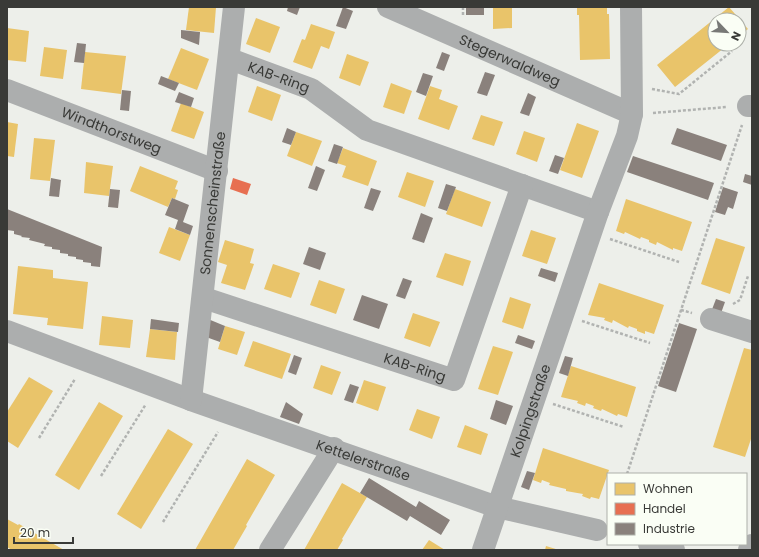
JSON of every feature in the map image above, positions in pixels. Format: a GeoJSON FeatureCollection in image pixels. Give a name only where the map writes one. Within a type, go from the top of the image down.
{"type":"FeatureCollection","features":[{"type":"Feature","properties":{"kind":"street","name":"Sonnenscheinstraße"},"geometry":{"type":"LineString","coordinates":[[191,400],[204,298],[230,59],[234,7]]}},
{"type":"Feature","properties":{"kind":"street","name":"Stegerwaldweg"},"geometry":{"type":"LineString","coordinates":[[388,7],[632,114]]}},
{"type":"Feature","properties":{"kind":"street","name":"Kolpingstraße"},"geometry":{"type":"LineString","coordinates":[[483,550],[562,315],[598,212],[627,136],[632,114],[631,7]]}},
{"type":"Feature","properties":{"kind":"street","name":"KAB-Ring"},"geometry":{"type":"LineString","coordinates":[[230,59],[311,89],[367,130],[598,212]]}},
{"type":"Feature","properties":{"kind":"street","name":"Windthorstweg"},"geometry":{"type":"LineString","coordinates":[[7,90],[217,171]]}},
{"type":"Feature","properties":{"kind":"street","name":"KAB-Ring"},"geometry":{"type":"LineString","coordinates":[[204,298],[454,380],[522,185]]}},
{"type":"Feature","properties":{"kind":"street"},"geometry":{"type":"LineString","coordinates":[[719,322],[752,332]]}},
{"type":"Feature","properties":{"kind":"street","name":"Kettelerstraße"},"geometry":{"type":"LineString","coordinates":[[7,331],[191,400],[334,448],[497,507]]}},
{"type":"Feature","properties":{"kind":"street"},"geometry":{"type":"LineString","coordinates":[[270,550],[334,448]]}},
{"type":"Feature","properties":{"kind":"street"},"geometry":{"type":"LineString","coordinates":[[497,507],[597,530]]}},
{"type":"Feature","properties":{"kind":"street"},"geometry":{"type":"LineString","coordinates":[[653,545],[674,550]]}},
{"type":"Feature","properties":{"kind":"street"},"geometry":{"type":"LineString","coordinates":[[750,550],[752,545]]}},
{"type":"Feature","properties":{"kind":"path"},"geometry":{"type":"LineString","coordinates":[[632,83],[678,94],[731,52]]}},
{"type":"Feature","properties":{"kind":"path"},"geometry":{"type":"LineString","coordinates":[[627,473],[750,106],[632,114]]}},
{"type":"Feature","properties":{"kind":"path"},"geometry":{"type":"LineString","coordinates":[[591,233],[678,262]]}},
{"type":"Feature","properties":{"kind":"path"},"geometry":{"type":"LineString","coordinates":[[719,322],[733,304],[740,300],[748,276]]}},
{"type":"Feature","properties":{"kind":"path"},"geometry":{"type":"LineString","coordinates":[[562,315],[650,343]]}},
{"type":"Feature","properties":{"kind":"path"},"geometry":{"type":"LineString","coordinates":[[39,438],[87,360]]}},
{"type":"Feature","properties":{"kind":"path"},"geometry":{"type":"LineString","coordinates":[[101,476],[156,386]]}},
{"type":"Feature","properties":{"kind":"path"},"geometry":{"type":"LineString","coordinates":[[534,398],[624,427]]}},
{"type":"Feature","properties":{"kind":"path"},"geometry":{"type":"LineString","coordinates":[[163,522],[229,413]]}},
{"type":"Feature","properties":{"kind":"building: Wohnen"},"geometry":{"type":"Polygon","coordinates":[[[189,7],[216,7],[214,33],[186,30],[189,7]]]}},
{"type":"Feature","properties":{"kind":"building: Wohnen"},"geometry":{"type":"Polygon","coordinates":[[[493,7],[512,7],[512,28],[493,29],[493,7]]]}},
{"type":"Feature","properties":{"kind":"building: Wohnen"},"geometry":{"type":"Polygon","coordinates":[[[577,7],[607,7],[607,14],[609,14],[610,59],[580,60],[579,15],[577,15],[577,7]]]}},
{"type":"Feature","properties":{"kind":"building: Wohnen"},"geometry":{"type":"Polygon","coordinates":[[[729,7],[733,12],[723,12],[729,7]]]}},
{"type":"Feature","properties":{"kind":"building: Wohnen"},"geometry":{"type":"Polygon","coordinates":[[[256,18],[280,27],[270,53],[246,44],[256,18]]]}},
{"type":"Feature","properties":{"kind":"building: Wohnen"},"geometry":{"type":"Polygon","coordinates":[[[311,24],[335,32],[329,49],[321,46],[312,69],[293,62],[302,39],[305,40],[311,24]]]}},
{"type":"Feature","properties":{"kind":"building: Wohnen"},"geometry":{"type":"Polygon","coordinates":[[[707,25],[707,52],[719,52],[675,87],[657,65],[707,25]]]}},
{"type":"Feature","properties":{"kind":"building: Wohnen"},"geometry":{"type":"Polygon","coordinates":[[[7,28],[29,31],[26,62],[7,60],[7,28]]]}},
{"type":"Feature","properties":{"kind":"building: Wohnen"},"geometry":{"type":"Polygon","coordinates":[[[44,47],[67,50],[63,79],[40,76],[44,47]]]}},
{"type":"Feature","properties":{"kind":"building: Wohnen"},"geometry":{"type":"Polygon","coordinates":[[[181,48],[209,59],[197,90],[168,79],[181,48]]]}},
{"type":"Feature","properties":{"kind":"building: Wohnen"},"geometry":{"type":"Polygon","coordinates":[[[85,52],[126,56],[121,94],[81,89],[85,52]]]}},
{"type":"Feature","properties":{"kind":"building: Wohnen"},"geometry":{"type":"Polygon","coordinates":[[[347,54],[369,62],[360,86],[339,78],[347,54]]]}},
{"type":"Feature","properties":{"kind":"building: Wohnen"},"geometry":{"type":"Polygon","coordinates":[[[391,83],[412,91],[404,114],[383,107],[391,83]]]}},
{"type":"Feature","properties":{"kind":"building: Wohnen"},"geometry":{"type":"Polygon","coordinates":[[[257,86],[281,95],[272,121],[248,112],[257,86]]]}},
{"type":"Feature","properties":{"kind":"building: Wohnen"},"geometry":{"type":"Polygon","coordinates":[[[430,86],[442,90],[439,99],[458,106],[449,130],[418,119],[430,86]]]}},
{"type":"Feature","properties":{"kind":"building: Wohnen"},"geometry":{"type":"Polygon","coordinates":[[[181,103],[204,112],[194,139],[171,131],[181,103]]]}},
{"type":"Feature","properties":{"kind":"building: Wohnen"},"geometry":{"type":"Polygon","coordinates":[[[481,115],[503,122],[494,146],[472,139],[481,115]]]}},
{"type":"Feature","properties":{"kind":"building: Wohnen"},"geometry":{"type":"Polygon","coordinates":[[[7,122],[18,124],[14,157],[7,156],[7,122]]]}},
{"type":"Feature","properties":{"kind":"building: Wohnen"},"geometry":{"type":"Polygon","coordinates":[[[577,123],[599,131],[582,178],[560,170],[577,123]]]}},
{"type":"Feature","properties":{"kind":"building: Wohnen"},"geometry":{"type":"Polygon","coordinates":[[[524,131],[545,138],[537,162],[516,154],[524,131]]]}},
{"type":"Feature","properties":{"kind":"building: Wohnen"},"geometry":{"type":"Polygon","coordinates":[[[296,132],[322,141],[312,166],[287,156],[296,132]]]}},
{"type":"Feature","properties":{"kind":"building: Wohnen"},"geometry":{"type":"Polygon","coordinates":[[[34,138],[55,140],[50,181],[30,179],[34,138]]]}},
{"type":"Feature","properties":{"kind":"building: Wohnen"},"geometry":{"type":"Polygon","coordinates":[[[343,148],[377,161],[368,186],[342,177],[346,166],[337,163],[343,148]]]}},
{"type":"Feature","properties":{"kind":"building: Wohnen"},"geometry":{"type":"Polygon","coordinates":[[[86,162],[113,166],[109,196],[84,193],[86,162]]]}},
{"type":"Feature","properties":{"kind":"building: Wohnen"},"geometry":{"type":"Polygon","coordinates":[[[140,166],[178,181],[175,189],[178,190],[175,199],[172,198],[168,207],[130,191],[140,166]]]}},
{"type":"Feature","properties":{"kind":"building: Wohnen"},"geometry":{"type":"Polygon","coordinates":[[[407,172],[434,181],[425,207],[398,197],[407,172]]]}},
{"type":"Feature","properties":{"kind":"building: Wohnen"},"geometry":{"type":"Polygon","coordinates":[[[455,189],[491,202],[482,227],[446,214],[455,189]]]}},
{"type":"Feature","properties":{"kind":"building: Wohnen"},"geometry":{"type":"Polygon","coordinates":[[[626,199],[692,222],[682,251],[673,248],[673,250],[657,242],[656,245],[641,237],[640,239],[625,232],[624,234],[616,231],[626,199]]]}},
{"type":"Feature","properties":{"kind":"building: Wohnen"},"geometry":{"type":"Polygon","coordinates":[[[169,227],[190,235],[180,261],[159,253],[169,227]]]}},
{"type":"Feature","properties":{"kind":"building: Wohnen"},"geometry":{"type":"Polygon","coordinates":[[[531,230],[556,238],[547,264],[522,256],[531,230]]]}},
{"type":"Feature","properties":{"kind":"building: Wohnen"},"geometry":{"type":"Polygon","coordinates":[[[716,238],[745,247],[730,294],[701,284],[716,238]]]}},
{"type":"Feature","properties":{"kind":"building: Wohnen"},"geometry":{"type":"Polygon","coordinates":[[[225,240],[254,249],[250,263],[254,264],[245,290],[221,283],[227,265],[218,262],[225,240]]]}},
{"type":"Feature","properties":{"kind":"building: Wohnen"},"geometry":{"type":"Polygon","coordinates":[[[445,253],[471,261],[463,286],[436,277],[445,253]]]}},
{"type":"Feature","properties":{"kind":"building: Wohnen"},"geometry":{"type":"Polygon","coordinates":[[[273,264],[300,273],[291,298],[264,289],[273,264]]]}},
{"type":"Feature","properties":{"kind":"building: Wohnen"},"geometry":{"type":"Polygon","coordinates":[[[18,266],[53,270],[53,278],[88,282],[83,329],[47,325],[48,318],[13,314],[18,266]]]}},
{"type":"Feature","properties":{"kind":"building: Wohnen"},"geometry":{"type":"Polygon","coordinates":[[[319,280],[345,289],[336,314],[310,305],[319,280]]]}},
{"type":"Feature","properties":{"kind":"building: Wohnen"},"geometry":{"type":"Polygon","coordinates":[[[599,283],[664,305],[654,334],[645,331],[645,334],[637,331],[637,329],[629,326],[628,328],[613,320],[612,323],[604,320],[605,318],[588,315],[599,283]]]}},
{"type":"Feature","properties":{"kind":"building: Wohnen"},"geometry":{"type":"Polygon","coordinates":[[[510,297],[531,304],[523,329],[502,322],[510,297]]]}},
{"type":"Feature","properties":{"kind":"building: Wohnen"},"geometry":{"type":"Polygon","coordinates":[[[413,313],[440,322],[430,347],[404,338],[413,313]]]}},
{"type":"Feature","properties":{"kind":"building: Wohnen"},"geometry":{"type":"Polygon","coordinates":[[[102,316],[133,320],[130,348],[99,345],[102,316]]]}},
{"type":"Feature","properties":{"kind":"building: Wohnen"},"geometry":{"type":"Polygon","coordinates":[[[225,326],[245,332],[237,355],[218,349],[225,326]]]}},
{"type":"Feature","properties":{"kind":"building: Wohnen"},"geometry":{"type":"Polygon","coordinates":[[[150,329],[177,332],[175,360],[146,357],[150,329]]]}},
{"type":"Feature","properties":{"kind":"building: Wohnen"},"geometry":{"type":"Polygon","coordinates":[[[253,341],[291,354],[282,379],[244,366],[253,341]]]}},
{"type":"Feature","properties":{"kind":"building: Wohnen"},"geometry":{"type":"Polygon","coordinates":[[[493,346],[513,352],[498,395],[478,389],[493,346]]]}},
{"type":"Feature","properties":{"kind":"building: Wohnen"},"geometry":{"type":"Polygon","coordinates":[[[744,348],[752,350],[752,436],[745,457],[713,447],[744,348]]]}},
{"type":"Feature","properties":{"kind":"building: Wohnen"},"geometry":{"type":"Polygon","coordinates":[[[321,365],[341,372],[332,395],[313,388],[321,365]]]}},
{"type":"Feature","properties":{"kind":"building: Wohnen"},"geometry":{"type":"Polygon","coordinates":[[[571,366],[636,387],[627,417],[618,414],[617,416],[602,409],[601,411],[593,408],[594,406],[586,403],[585,406],[577,403],[578,401],[561,397],[571,366]]]}},
{"type":"Feature","properties":{"kind":"building: Wohnen"},"geometry":{"type":"Polygon","coordinates":[[[29,377],[53,391],[18,448],[7,441],[7,412],[29,377]]]}},
{"type":"Feature","properties":{"kind":"building: Wohnen"},"geometry":{"type":"Polygon","coordinates":[[[364,380],[386,387],[378,411],[356,403],[364,380]]]}},
{"type":"Feature","properties":{"kind":"building: Wohnen"},"geometry":{"type":"Polygon","coordinates":[[[99,402],[123,416],[79,490],[55,475],[99,402]]]}},
{"type":"Feature","properties":{"kind":"building: Wohnen"},"geometry":{"type":"Polygon","coordinates":[[[417,409],[440,417],[432,439],[409,430],[417,409]]]}},
{"type":"Feature","properties":{"kind":"building: Wohnen"},"geometry":{"type":"Polygon","coordinates":[[[465,425],[488,434],[481,455],[457,447],[465,425]]]}},
{"type":"Feature","properties":{"kind":"building: Wohnen"},"geometry":{"type":"Polygon","coordinates":[[[168,429],[193,444],[141,529],[117,514],[168,429]]]}},
{"type":"Feature","properties":{"kind":"building: Wohnen"},"geometry":{"type":"Polygon","coordinates":[[[543,448],[609,470],[599,499],[591,497],[590,499],[582,496],[583,494],[566,491],[566,489],[549,485],[550,483],[542,480],[541,483],[533,480],[543,448]]]}},
{"type":"Feature","properties":{"kind":"building: Wohnen"},"geometry":{"type":"Polygon","coordinates":[[[247,459],[275,475],[246,525],[247,526],[233,550],[195,550],[247,459]]]}},
{"type":"Feature","properties":{"kind":"building: Wohnen"},"geometry":{"type":"Polygon","coordinates":[[[342,483],[367,497],[342,539],[343,540],[337,550],[304,550],[342,483]]]}},
{"type":"Feature","properties":{"kind":"building: Wohnen"},"geometry":{"type":"Polygon","coordinates":[[[7,519],[18,525],[19,524],[64,550],[12,550],[7,547],[7,519]]]}},
{"type":"Feature","properties":{"kind":"building: Wohnen"},"geometry":{"type":"Polygon","coordinates":[[[429,540],[445,550],[422,550],[429,540]]]}},
{"type":"Feature","properties":{"kind":"building: Wohnen"},"geometry":{"type":"Polygon","coordinates":[[[546,546],[559,550],[545,550],[546,546]]]}},
{"type":"Feature","properties":{"kind":"building: Handel"},"geometry":{"type":"Polygon","coordinates":[[[233,178],[251,184],[247,195],[230,189],[233,178]]]}},
{"type":"Feature","properties":{"kind":"building: Industrie"},"geometry":{"type":"Polygon","coordinates":[[[288,7],[300,7],[297,15],[287,11],[288,7]]]}},
{"type":"Feature","properties":{"kind":"building: Industrie"},"geometry":{"type":"Polygon","coordinates":[[[343,7],[353,11],[346,29],[336,26],[343,7]]]}},
{"type":"Feature","properties":{"kind":"building: Industrie"},"geometry":{"type":"Polygon","coordinates":[[[466,7],[484,7],[484,15],[466,15],[466,7]]]}},
{"type":"Feature","properties":{"kind":"building: Industrie"},"geometry":{"type":"Polygon","coordinates":[[[181,30],[200,32],[199,45],[181,38],[181,30]]]}},
{"type":"Feature","properties":{"kind":"building: Industrie"},"geometry":{"type":"Polygon","coordinates":[[[77,43],[86,44],[84,63],[74,62],[77,43]]]}},
{"type":"Feature","properties":{"kind":"building: Industrie"},"geometry":{"type":"Polygon","coordinates":[[[442,52],[450,55],[444,71],[436,68],[442,52]]]}},
{"type":"Feature","properties":{"kind":"building: Industrie"},"geometry":{"type":"Polygon","coordinates":[[[485,72],[495,75],[487,96],[477,93],[485,72]]]}},
{"type":"Feature","properties":{"kind":"building: Industrie"},"geometry":{"type":"Polygon","coordinates":[[[423,73],[433,76],[426,96],[416,92],[423,73]]]}},
{"type":"Feature","properties":{"kind":"building: Industrie"},"geometry":{"type":"Polygon","coordinates":[[[161,76],[179,83],[175,91],[158,84],[161,76]]]}},
{"type":"Feature","properties":{"kind":"building: Industrie"},"geometry":{"type":"Polygon","coordinates":[[[122,90],[131,91],[129,111],[120,110],[122,90]]]}},
{"type":"Feature","properties":{"kind":"building: Industrie"},"geometry":{"type":"Polygon","coordinates":[[[179,92],[194,98],[191,107],[175,102],[179,92]]]}},
{"type":"Feature","properties":{"kind":"building: Industrie"},"geometry":{"type":"Polygon","coordinates":[[[528,93],[536,97],[529,116],[520,113],[528,93]]]}},
{"type":"Feature","properties":{"kind":"building: Industrie"},"geometry":{"type":"Polygon","coordinates":[[[287,128],[296,132],[291,145],[282,142],[287,128]]]}},
{"type":"Feature","properties":{"kind":"building: Industrie"},"geometry":{"type":"Polygon","coordinates":[[[677,128],[727,145],[721,161],[671,144],[677,128]]]}},
{"type":"Feature","properties":{"kind":"building: Industrie"},"geometry":{"type":"Polygon","coordinates":[[[334,144],[343,147],[337,164],[328,161],[334,144]]]}},
{"type":"Feature","properties":{"kind":"building: Industrie"},"geometry":{"type":"Polygon","coordinates":[[[555,155],[564,158],[558,174],[549,171],[555,155]]]}},
{"type":"Feature","properties":{"kind":"building: Industrie"},"geometry":{"type":"Polygon","coordinates":[[[633,156],[714,183],[708,200],[627,172],[633,156]]]}},
{"type":"Feature","properties":{"kind":"building: Industrie"},"geometry":{"type":"Polygon","coordinates":[[[316,166],[325,170],[317,191],[308,188],[316,166]]]}},
{"type":"Feature","properties":{"kind":"building: Industrie"},"geometry":{"type":"Polygon","coordinates":[[[745,174],[752,176],[752,185],[743,182],[745,174]]]}},
{"type":"Feature","properties":{"kind":"building: Industrie"},"geometry":{"type":"Polygon","coordinates":[[[51,178],[61,180],[59,197],[49,196],[51,178]]]}},
{"type":"Feature","properties":{"kind":"building: Industrie"},"geometry":{"type":"Polygon","coordinates":[[[446,184],[456,187],[447,211],[438,208],[446,184]]]}},
{"type":"Feature","properties":{"kind":"building: Industrie"},"geometry":{"type":"Polygon","coordinates":[[[723,187],[738,192],[733,209],[728,207],[725,215],[715,212],[723,187]]]}},
{"type":"Feature","properties":{"kind":"building: Industrie"},"geometry":{"type":"Polygon","coordinates":[[[371,188],[381,191],[373,211],[364,208],[371,188]]]}},
{"type":"Feature","properties":{"kind":"building: Industrie"},"geometry":{"type":"Polygon","coordinates":[[[110,189],[120,190],[118,208],[108,207],[110,189]]]}},
{"type":"Feature","properties":{"kind":"building: Industrie"},"geometry":{"type":"Polygon","coordinates":[[[172,198],[189,205],[183,222],[193,226],[190,235],[175,229],[178,220],[165,215],[172,198]]]}},
{"type":"Feature","properties":{"kind":"building: Industrie"},"geometry":{"type":"Polygon","coordinates":[[[7,209],[102,247],[100,267],[91,266],[91,263],[83,262],[83,260],[76,259],[76,257],[68,256],[68,254],[60,253],[60,250],[44,246],[45,244],[29,240],[30,238],[21,237],[22,236],[14,234],[14,231],[7,230],[7,209]]]}},
{"type":"Feature","properties":{"kind":"building: Industrie"},"geometry":{"type":"Polygon","coordinates":[[[421,213],[433,218],[424,243],[412,239],[421,213]]]}},
{"type":"Feature","properties":{"kind":"building: Industrie"},"geometry":{"type":"Polygon","coordinates":[[[309,247],[326,253],[320,270],[303,264],[309,247]]]}},
{"type":"Feature","properties":{"kind":"building: Industrie"},"geometry":{"type":"Polygon","coordinates":[[[541,268],[558,273],[555,282],[538,276],[541,268]]]}},
{"type":"Feature","properties":{"kind":"building: Industrie"},"geometry":{"type":"Polygon","coordinates":[[[403,278],[412,281],[405,299],[396,296],[403,278]]]}},
{"type":"Feature","properties":{"kind":"building: Industrie"},"geometry":{"type":"Polygon","coordinates":[[[362,295],[388,304],[379,329],[353,320],[362,295]]]}},
{"type":"Feature","properties":{"kind":"building: Industrie"},"geometry":{"type":"Polygon","coordinates":[[[716,299],[725,302],[720,316],[711,312],[716,299]]]}},
{"type":"Feature","properties":{"kind":"building: Industrie"},"geometry":{"type":"Polygon","coordinates":[[[151,319],[179,323],[178,332],[150,329],[151,319]]]}},
{"type":"Feature","properties":{"kind":"building: Industrie"},"geometry":{"type":"Polygon","coordinates":[[[208,319],[225,326],[220,342],[206,337],[208,319]]]}},
{"type":"Feature","properties":{"kind":"building: Industrie"},"geometry":{"type":"Polygon","coordinates":[[[679,323],[697,329],[676,392],[658,386],[679,323]]]}},
{"type":"Feature","properties":{"kind":"building: Industrie"},"geometry":{"type":"Polygon","coordinates":[[[518,335],[535,341],[532,349],[515,343],[518,335]]]}},
{"type":"Feature","properties":{"kind":"building: Industrie"},"geometry":{"type":"Polygon","coordinates":[[[294,355],[302,358],[296,375],[288,372],[294,355]]]}},
{"type":"Feature","properties":{"kind":"building: Industrie"},"geometry":{"type":"Polygon","coordinates":[[[565,356],[573,358],[568,376],[559,373],[565,356]]]}},
{"type":"Feature","properties":{"kind":"building: Industrie"},"geometry":{"type":"Polygon","coordinates":[[[350,384],[359,387],[353,403],[344,400],[350,384]]]}},
{"type":"Feature","properties":{"kind":"building: Industrie"},"geometry":{"type":"Polygon","coordinates":[[[496,400],[513,406],[506,425],[490,419],[496,400]]]}},
{"type":"Feature","properties":{"kind":"building: Industrie"},"geometry":{"type":"Polygon","coordinates":[[[286,402],[303,414],[299,424],[280,417],[286,402]]]}},
{"type":"Feature","properties":{"kind":"building: Industrie"},"geometry":{"type":"Polygon","coordinates":[[[527,471],[535,473],[529,490],[521,487],[527,471]]]}},
{"type":"Feature","properties":{"kind":"building: Industrie"},"geometry":{"type":"Polygon","coordinates":[[[369,478],[416,507],[419,501],[450,520],[441,535],[410,516],[407,521],[360,493],[369,478]]]}}]}
